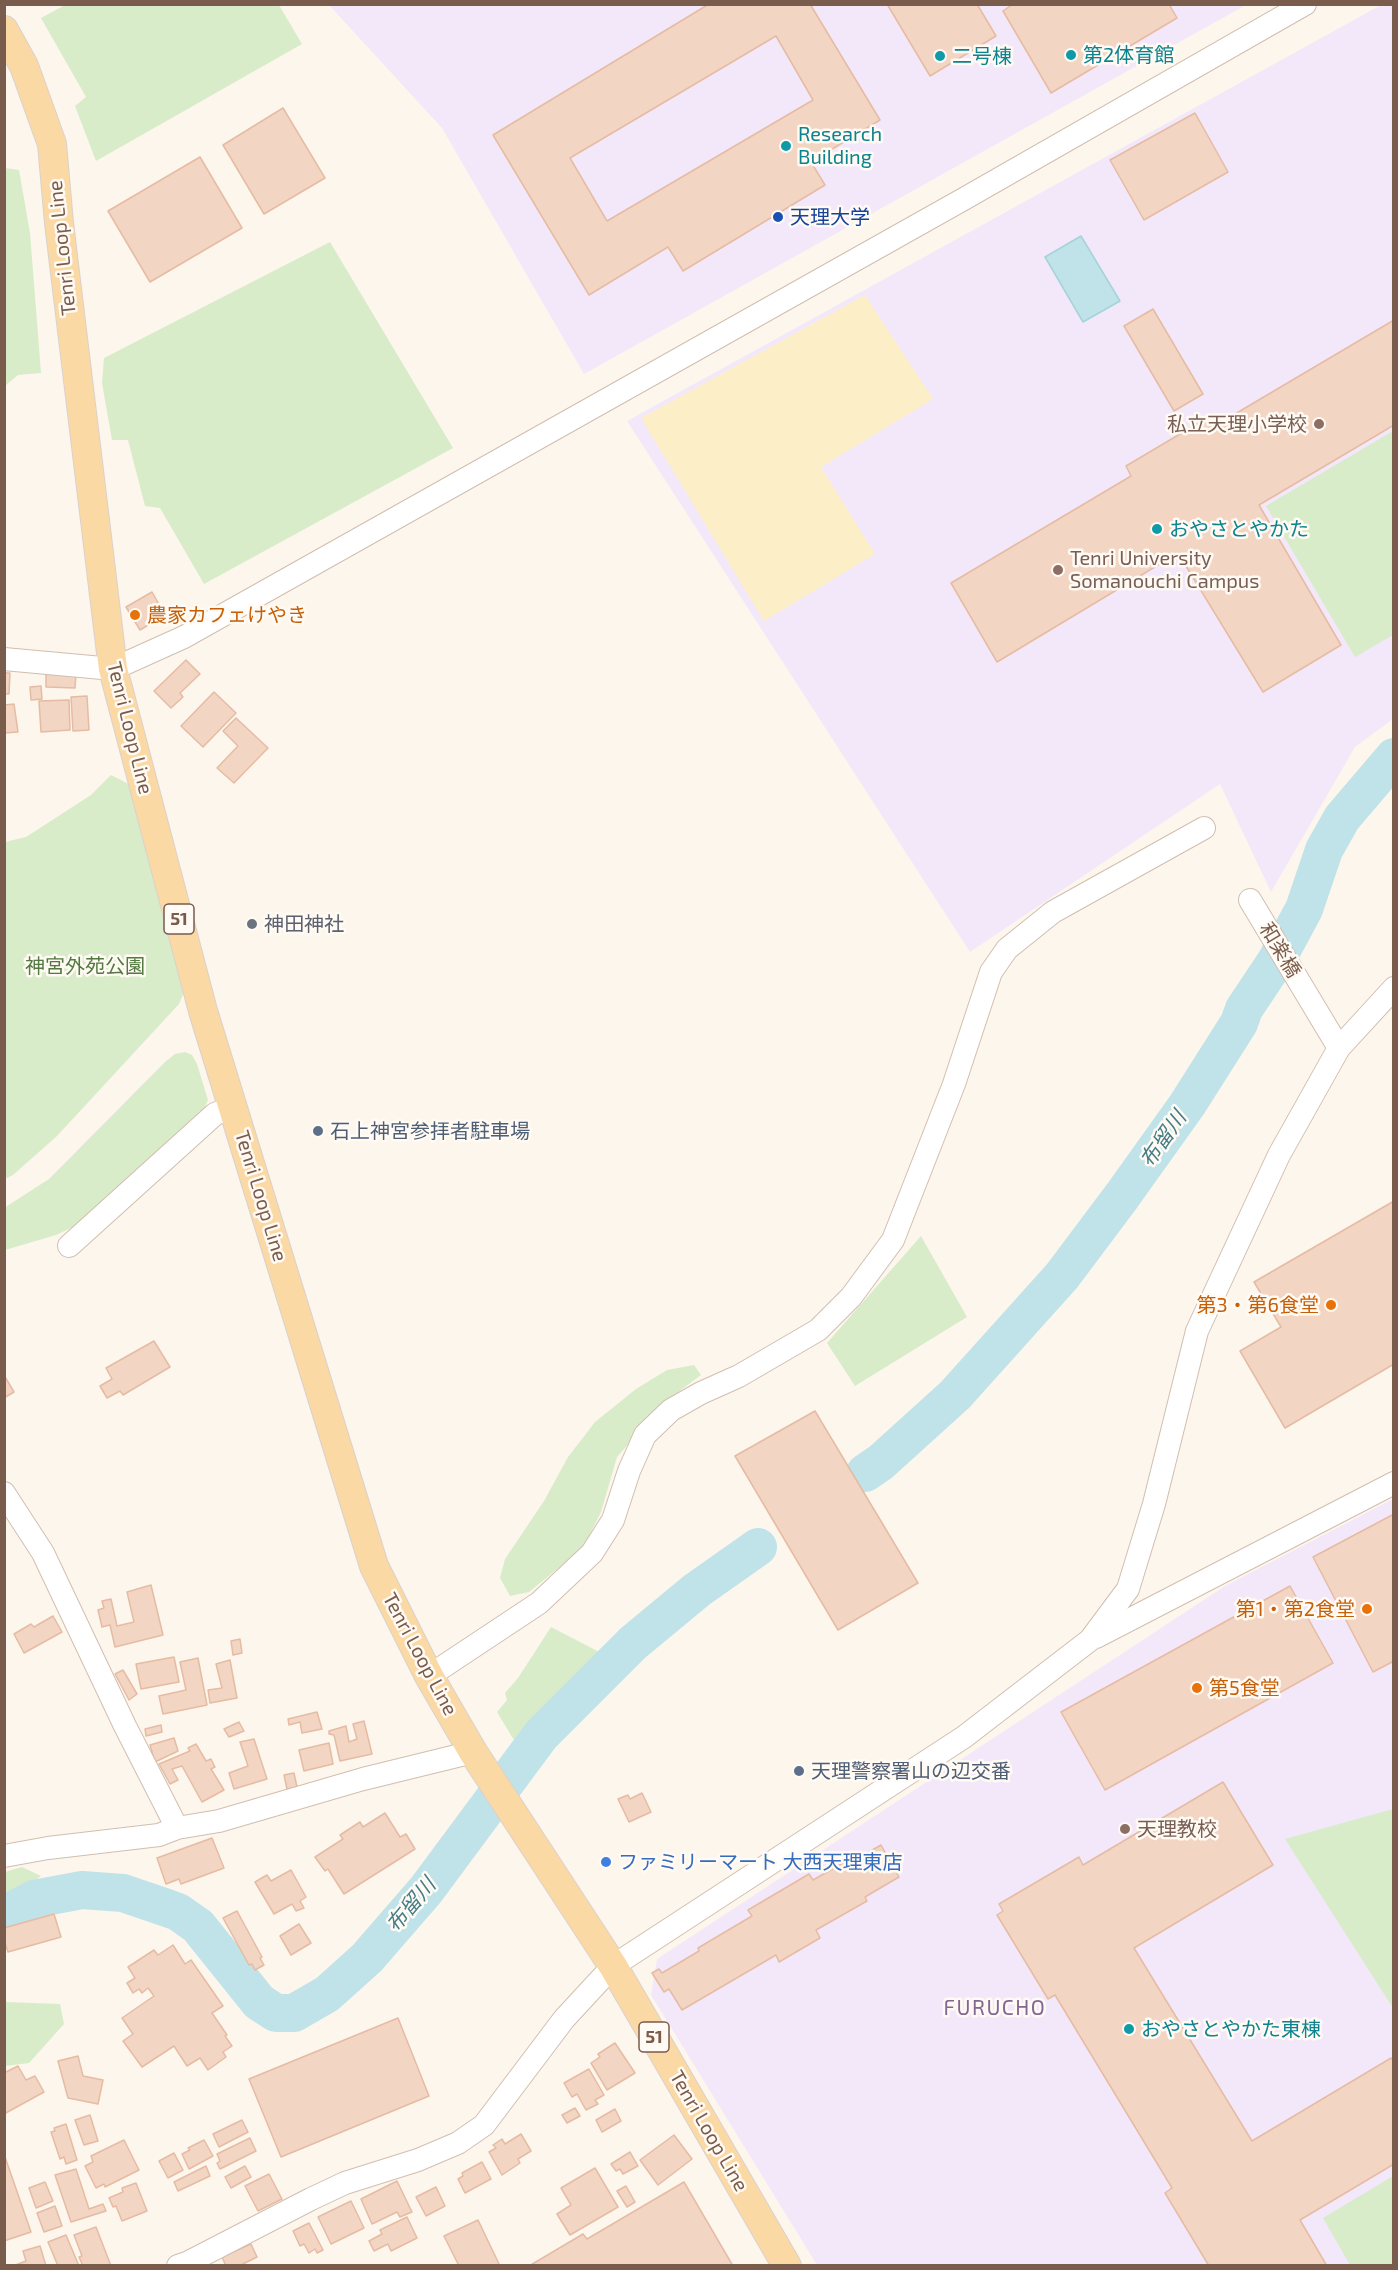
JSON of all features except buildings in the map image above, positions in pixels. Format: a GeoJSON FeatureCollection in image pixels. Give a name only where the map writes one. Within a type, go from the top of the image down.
{"type":"FeatureCollection","features":[{"type":"Feature","properties":{"kind":"main road","name":"Tenri Loop Line"},"geometry":{"type":"LineString","coordinates":[[4,30],[24,66],[52,144],[59,223],[113,669],[203,1011],[374,1566],[429,1676],[480,1762],[613,1966],[788,2265]]}},
{"type":"Feature","properties":{"kind":"street"},"geometry":{"type":"LineString","coordinates":[[4,659],[113,669],[184,637],[971,195],[1305,4]]}},
{"type":"Feature","properties":{"kind":"street"},"geometry":{"type":"LineString","coordinates":[[429,1676],[539,1603],[592,1553],[613,1520],[629,1471],[645,1434],[671,1410],[739,1376],[818,1330],[851,1297],[893,1240],[954,1084],[991,972],[1007,949],[1053,912],[1204,828]]}},
{"type":"Feature","properties":{"kind":"street","name":"和楽橋"},"geometry":{"type":"LineString","coordinates":[[1250,900],[1339,1048]]}},
{"type":"Feature","properties":{"kind":"street"},"geometry":{"type":"LineString","coordinates":[[1090,1640],[1128,1589],[1154,1504],[1197,1331],[1279,1155],[1339,1048],[1394,988]]}},
{"type":"Feature","properties":{"kind":"street"},"geometry":{"type":"LineString","coordinates":[[69,1246],[215,1114],[234,1106]]}},
{"type":"Feature","properties":{"kind":"street"},"geometry":{"type":"LineString","coordinates":[[184,2265],[345,2183],[418,2160],[458,2143],[484,2125],[564,2019],[613,1966],[964,1737],[1090,1640],[1394,1483]]}},
{"type":"Feature","properties":{"kind":"street"},"geometry":{"type":"LineString","coordinates":[[4,1493],[43,1553],[125,1726],[177,1828]]}},
{"type":"Feature","properties":{"kind":"street"},"geometry":{"type":"LineString","coordinates":[[4,1856],[48,1848],[159,1835],[177,1828],[219,1821],[363,1779],[480,1762]]}},
{"type":"Feature","properties":{"kind":"shaded area"},"geometry":{"type":"Polygon","coordinates":[[[329,5],[1246,5],[584,374],[442,128],[329,5]]]}},
{"type":"Feature","properties":{"kind":"shaded area","name":"Tenri University Somanouchi Campus"},"geometry":{"type":"Polygon","coordinates":[[[1381,5],[1393,5],[1393,719],[1355,747],[1271,892],[1220,784],[970,952],[627,421],[1381,5]]]}},
{"type":"Feature","properties":{"kind":"shaded area","name":"天理教校"},"geometry":{"type":"Polygon","coordinates":[[[1393,1499],[1393,2265],[817,2265],[651,1995],[657,1959],[1225,1586],[1393,1499]]]}},
{"type":"Feature","properties":{"kind":"green space"},"geometry":{"type":"Polygon","coordinates":[[[65,5],[279,5],[302,44],[96,161],[75,106],[86,97],[41,18],[65,5]]]}},
{"type":"Feature","properties":{"kind":"green space"},"geometry":{"type":"Polygon","coordinates":[[[5,168],[19,170],[30,233],[41,373],[18,375],[5,386],[5,168]]]}},
{"type":"Feature","properties":{"kind":"green space"},"geometry":{"type":"Polygon","coordinates":[[[330,242],[453,448],[204,584],[160,508],[145,506],[128,440],[112,440],[102,383],[104,358],[330,242]]]}},
{"type":"Feature","properties":{"kind":"green space"},"geometry":{"type":"Polygon","coordinates":[[[1393,431],[1393,635],[1355,657],[1266,506],[1393,431]]]}},
{"type":"Feature","properties":{"kind":"green space","name":"神宮外苑公園"},"geometry":{"type":"Polygon","coordinates":[[[111,775],[133,786],[187,985],[179,1004],[57,1136],[13,1175],[5,1179],[5,842],[26,837],[91,795],[111,775]]]}},
{"type":"Feature","properties":{"kind":"green space"},"geometry":{"type":"Polygon","coordinates":[[[185,1052],[192,1055],[197,1064],[208,1100],[203,1111],[75,1226],[56,1235],[5,1250],[4,1208],[49,1179],[165,1062],[175,1054],[185,1052]]]}},
{"type":"Feature","properties":{"kind":"green space"},"geometry":{"type":"Polygon","coordinates":[[[921,1236],[967,1317],[855,1386],[827,1343],[921,1236]]]}},
{"type":"Feature","properties":{"kind":"green space"},"geometry":{"type":"Polygon","coordinates":[[[694,1365],[701,1375],[666,1401],[617,1457],[601,1512],[583,1548],[529,1592],[510,1596],[500,1578],[505,1559],[544,1501],[568,1457],[595,1422],[636,1389],[667,1370],[694,1365]]]}},
{"type":"Feature","properties":{"kind":"green space"},"geometry":{"type":"Polygon","coordinates":[[[551,1627],[611,1658],[520,1750],[497,1712],[507,1700],[505,1693],[518,1678],[551,1627]]]}},
{"type":"Feature","properties":{"kind":"green space"},"geometry":{"type":"Polygon","coordinates":[[[1394,1809],[1393,2008],[1285,1839],[1394,1809]]]}},
{"type":"Feature","properties":{"kind":"green space"},"geometry":{"type":"Polygon","coordinates":[[[22,1867],[41,1876],[5,1902],[5,1872],[22,1867]]]}},
{"type":"Feature","properties":{"kind":"green space"},"geometry":{"type":"Polygon","coordinates":[[[5,2002],[60,2004],[64,2024],[29,2063],[5,2066],[5,2002]]]}},
{"type":"Feature","properties":{"kind":"green space"},"geometry":{"type":"Polygon","coordinates":[[[1393,2176],[1393,2265],[1350,2265],[1323,2218],[1393,2176]]]}},
{"type":"Feature","properties":{"kind":"sand"},"geometry":{"type":"Polygon","coordinates":[[[865,295],[933,399],[821,467],[875,554],[764,621],[641,418],[865,295]]]}},
{"type":"Feature","properties":{"kind":"water"},"geometry":{"type":"Polygon","coordinates":[[[1081,236],[1120,301],[1083,322],[1045,257],[1081,236]]]}},
{"type":"Feature","properties":{"kind":"waterway","name":"布留川"},"geometry":{"type":"LineString","coordinates":[[865,1473],[881,1462],[955,1395],[1062,1276],[1122,1196],[1187,1105],[1239,1023],[1244,1009],[1276,961],[1304,909],[1324,850],[1342,818],[1394,757]]}},
{"type":"Feature","properties":{"kind":"waterway","name":"布留川"},"geometry":{"type":"LineString","coordinates":[[4,1915],[34,1899],[82,1890],[123,1893],[178,1912],[198,1926],[259,2002],[276,2013],[294,2013],[327,1994],[367,1958],[426,1890],[541,1735],[633,1643],[697,1590],[758,1547]]}},
{"type":"Feature","properties":{"kind":"place","name":"第2体育館"},"geometry":{"type":"Point","coordinates":[1071,55]}},
{"type":"Feature","properties":{"kind":"place","name":"二号棟"},"geometry":{"type":"Point","coordinates":[940,56]}},
{"type":"Feature","properties":{"kind":"place","name":"Research Building"},"geometry":{"type":"Point","coordinates":[786,146]}},
{"type":"Feature","properties":{"kind":"place","name":"天理大学"},"geometry":{"type":"Point","coordinates":[778,217]}},
{"type":"Feature","properties":{"kind":"place","name":"私立天理小学校"},"geometry":{"type":"Point","coordinates":[1319,424]}},
{"type":"Feature","properties":{"kind":"place","name":"おやさとやかた"},"geometry":{"type":"Point","coordinates":[1157,529]}},
{"type":"Feature","properties":{"kind":"place","name":"Tenri University Somanouchi Campus"},"geometry":{"type":"Point","coordinates":[1058,570]}},
{"type":"Feature","properties":{"kind":"place","name":"農家カフェけやき"},"geometry":{"type":"Point","coordinates":[135,615]}},
{"type":"Feature","properties":{"kind":"place","name":"神田神社"},"geometry":{"type":"Point","coordinates":[252,924]}},
{"type":"Feature","properties":{"kind":"place","name":"石上神宮参拝者駐車場"},"geometry":{"type":"Point","coordinates":[318,1131]}},
{"type":"Feature","properties":{"kind":"place","name":"第3・第6食堂"},"geometry":{"type":"Point","coordinates":[1331,1305]}},
{"type":"Feature","properties":{"kind":"place","name":"第1・第2食堂"},"geometry":{"type":"Point","coordinates":[1367,1609]}},
{"type":"Feature","properties":{"kind":"place","name":"第5食堂"},"geometry":{"type":"Point","coordinates":[1197,1688]}},
{"type":"Feature","properties":{"kind":"place","name":"天理警察署山の辺交番"},"geometry":{"type":"Point","coordinates":[799,1771]}},
{"type":"Feature","properties":{"kind":"place","name":"天理教校"},"geometry":{"type":"Point","coordinates":[1125,1829]}},
{"type":"Feature","properties":{"kind":"place","name":"ファミリーマート 大西天理東店"},"geometry":{"type":"Point","coordinates":[606,1862]}},
{"type":"Feature","properties":{"kind":"place","name":"おやさとやかた東棟"},"geometry":{"type":"Point","coordinates":[1129,2029]}},
{"type":"Feature","properties":{"kind":"district","name":"FURUCHO"},"geometry":{"type":"Point","coordinates":[995,2008]}}]}
